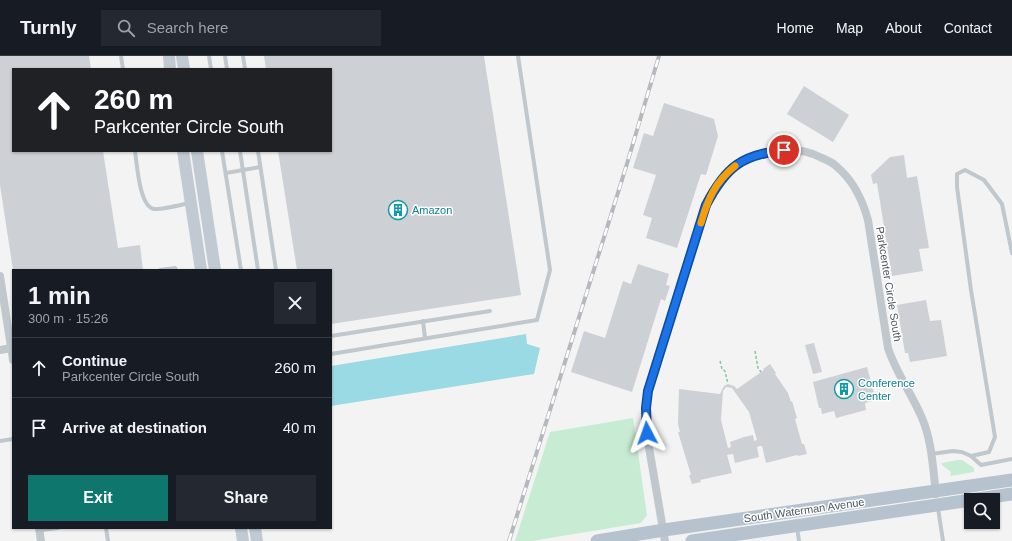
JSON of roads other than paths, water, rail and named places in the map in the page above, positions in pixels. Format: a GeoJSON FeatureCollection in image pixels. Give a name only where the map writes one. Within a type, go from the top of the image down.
{"type":"FeatureCollection","features":[{"type":"Feature","properties":{"kind":"main road"},"geometry":{"type":"LineString","coordinates":[[168,56],[170,68]]}},
{"type":"Feature","properties":{"kind":"main road"},"geometry":{"type":"LineString","coordinates":[[182,56],[184,68]]}},
{"type":"Feature","properties":{"kind":"main road"},"geometry":{"type":"LineString","coordinates":[[183,152],[201,269]]}},
{"type":"Feature","properties":{"kind":"main road"},"geometry":{"type":"LineString","coordinates":[[197,152],[215,269]]}},
{"type":"Feature","properties":{"kind":"main road","name":"South Waterman Avenue"},"geometry":{"type":"LineString","coordinates":[[597,541],[664,535],[1012,480]]}},
{"type":"Feature","properties":{"kind":"main road","name":"South Waterman Avenue"},"geometry":{"type":"LineString","coordinates":[[692,541],[1012,494]]}},
{"type":"Feature","properties":{"kind":"main road"},"geometry":{"type":"LineString","coordinates":[[241,529],[242,541]]}},
{"type":"Feature","properties":{"kind":"main road"},"geometry":{"type":"LineString","coordinates":[[255,529],[257,541]]}},
{"type":"Feature","properties":{"kind":"street","name":"Parkcenter Circle South"},"geometry":{"type":"LineString","coordinates":[[664,535],[646,424],[648,391],[706,205],[725,174],[743,160],[765,152],[799,150],[834,164],[857,190],[864,204],[868,220],[888,348],[892,363],[922,417],[927,434],[938,504]]}},
{"type":"Feature","properties":{"kind":"street"},"geometry":{"type":"LineString","coordinates":[[0,276],[11,330],[12,354]]}},
{"type":"Feature","properties":{"kind":"street"},"geometry":{"type":"LineString","coordinates":[[0,350],[11,348]]}},
{"type":"Feature","properties":{"kind":"street"},"geometry":{"type":"LineString","coordinates":[[39,529],[41,541]]}},
{"type":"Feature","properties":{"kind":"lane"},"geometry":{"type":"LineString","coordinates":[[121,56],[123,68]]}},
{"type":"Feature","properties":{"kind":"lane"},"geometry":{"type":"LineString","coordinates":[[209,56],[211,68]]}},
{"type":"Feature","properties":{"kind":"lane"},"geometry":{"type":"LineString","coordinates":[[225,56],[227,68]]}},
{"type":"Feature","properties":{"kind":"lane"},"geometry":{"type":"LineString","coordinates":[[243,56],[245,68]]}},
{"type":"Feature","properties":{"kind":"lane"},"geometry":{"type":"LineString","coordinates":[[332,354],[537,320],[550,270],[518,56]]}},
{"type":"Feature","properties":{"kind":"lane"},"geometry":{"type":"LineString","coordinates":[[135,152],[141,190],[146,203],[149,206],[155,209],[191,203]]}},
{"type":"Feature","properties":{"kind":"lane"},"geometry":{"type":"LineString","coordinates":[[222,152],[241,269]]}},
{"type":"Feature","properties":{"kind":"lane"},"geometry":{"type":"LineString","coordinates":[[240,152],[258,269]]}},
{"type":"Feature","properties":{"kind":"lane"},"geometry":{"type":"LineString","coordinates":[[258,152],[276,269]]}},
{"type":"Feature","properties":{"kind":"lane"},"geometry":{"type":"LineString","coordinates":[[226,174],[260,167]]}},
{"type":"Feature","properties":{"kind":"lane"},"geometry":{"type":"LineString","coordinates":[[971,456],[989,452],[995,437],[972,290],[957,174],[965,170],[984,180],[1002,204],[1012,253]]}},
{"type":"Feature","properties":{"kind":"lane"},"geometry":{"type":"LineString","coordinates":[[332,336],[490,311]]}},
{"type":"Feature","properties":{"kind":"lane"},"geometry":{"type":"LineString","coordinates":[[423,321],[425,338]]}},
{"type":"Feature","properties":{"kind":"lane"},"geometry":{"type":"LineString","coordinates":[[0,441],[12,439]]}},
{"type":"Feature","properties":{"kind":"lane"},"geometry":{"type":"LineString","coordinates":[[930,454],[953,451],[962,452],[971,456],[981,465],[1012,459]]}},
{"type":"Feature","properties":{"kind":"lane"},"geometry":{"type":"LineString","coordinates":[[938,504],[943,541]]}},
{"type":"Feature","properties":{"kind":"lane"},"geometry":{"type":"LineString","coordinates":[[796,525],[799,541]]}},
{"type":"Feature","properties":{"kind":"lane"},"geometry":{"type":"LineString","coordinates":[[106,529],[108,541]]}},
{"type":"Feature","properties":{"kind":"water"},"geometry":{"type":"Polygon","coordinates":[[[526,334],[527,344],[540,348],[534,374],[332,406],[332,366],[526,334]]]}},
{"type":"Feature","properties":{"kind":"railway"},"geometry":{"type":"LineString","coordinates":[[509,541],[626,167],[659,56]]}},
{"type":"Feature","properties":{"kind":"place","name":"Amazon"},"geometry":{"type":"Point","coordinates":[398,210]}},
{"type":"Feature","properties":{"kind":"place","name":"Conference Center"},"geometry":{"type":"Point","coordinates":[844,389]}}]}
